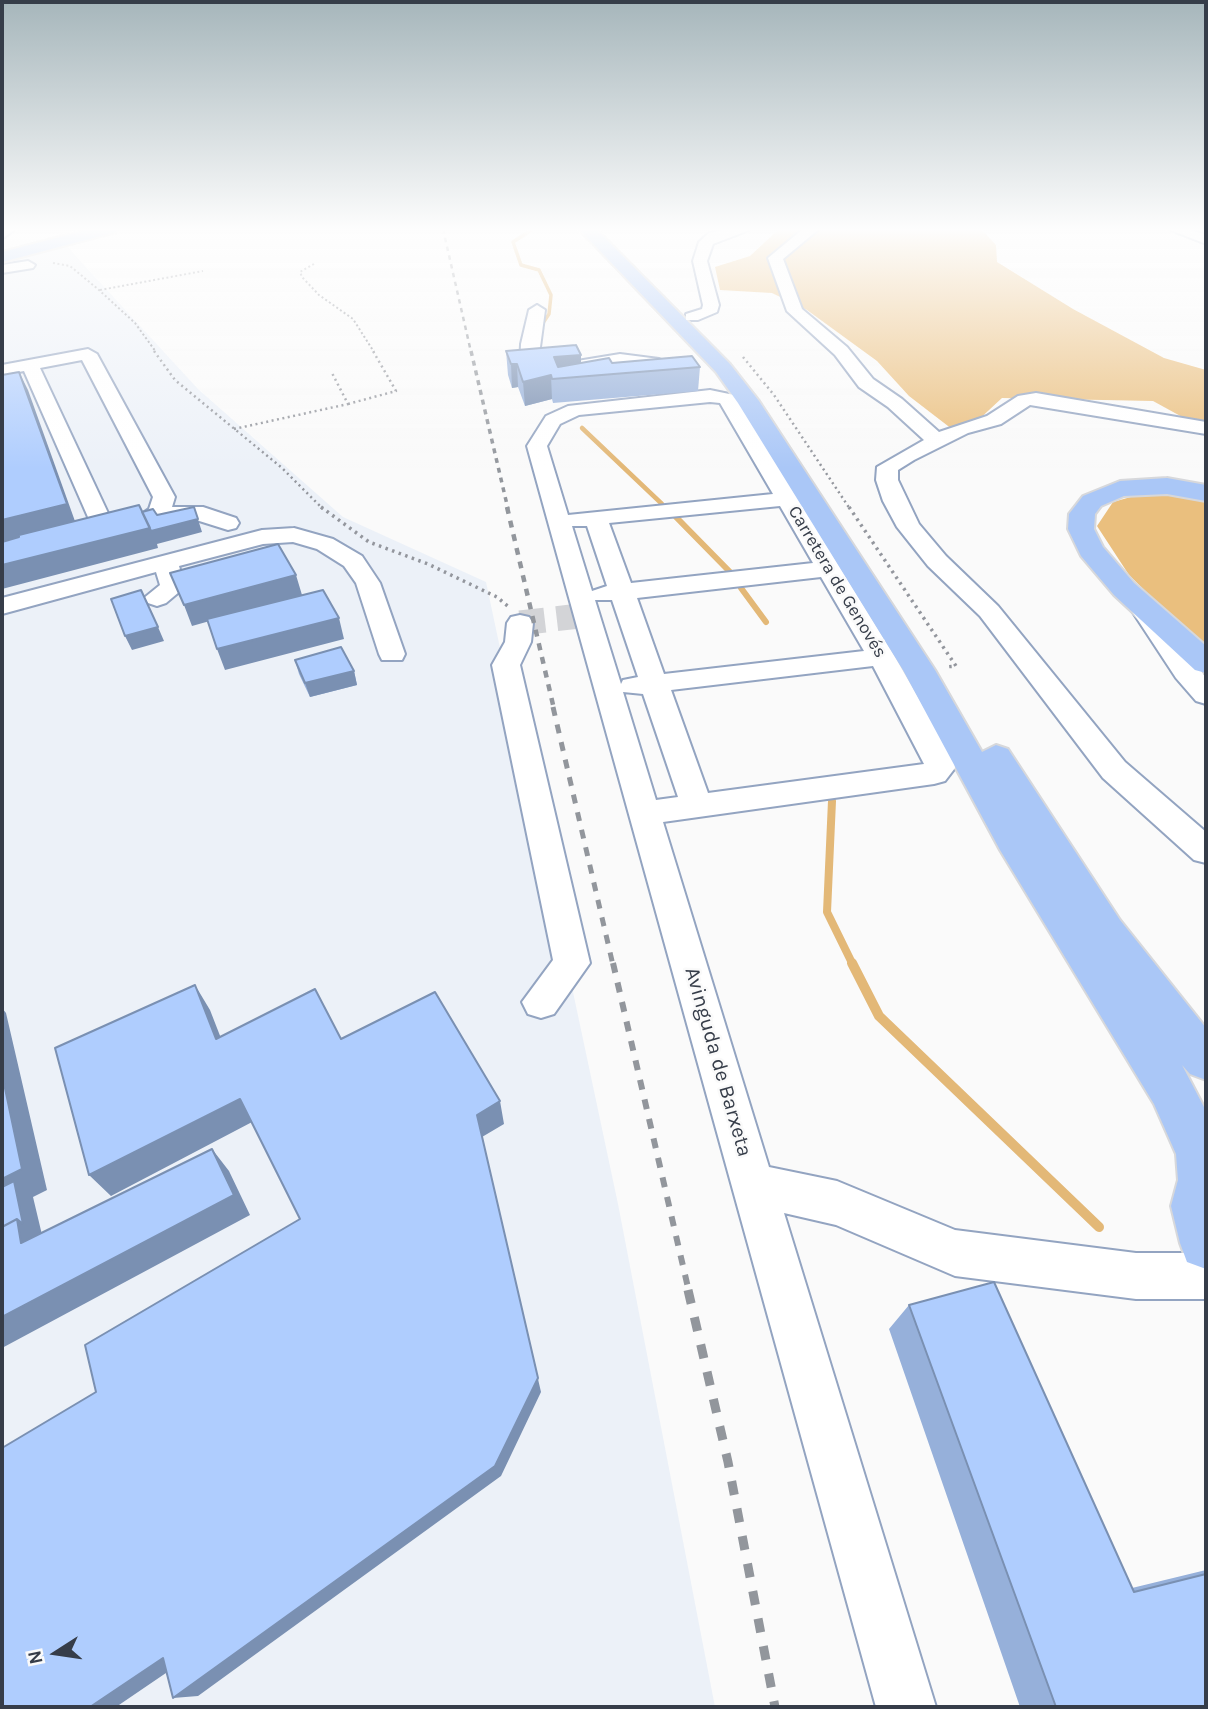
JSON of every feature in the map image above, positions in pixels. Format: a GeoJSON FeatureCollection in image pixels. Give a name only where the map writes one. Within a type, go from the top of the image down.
{"type":"FeatureCollection","features":[{"type":"Feature","properties":{"kind":"main road"},"geometry":{"type":"LineString","coordinates":[[673,309],[766,398],[944,667],[1033,821],[1105,932],[1183,1035],[1206,1059]]}},
{"type":"Feature","properties":{"kind":"main road"},"geometry":{"type":"LineString","coordinates":[[676,309],[693,327],[738,400],[919,670],[1013,840],[1171,1089],[1201,1153],[1205,1178],[1197,1206],[1206,1243]]}},
{"type":"Feature","properties":{"kind":"main road"},"geometry":{"type":"LineString","coordinates":[[1206,493],[1167,486],[1133,486],[1101,496],[1082,514],[1081,529],[1091,550],[1142,606],[1206,663]]}},
{"type":"Feature","properties":{"kind":"street"},"geometry":{"type":"LineString","coordinates":[[698,375],[685,351],[693,327],[710,309]]}},
{"type":"Feature","properties":{"kind":"street"},"geometry":{"type":"LineString","coordinates":[[794,309],[841,351],[866,383],[895,403],[937,441]]}},
{"type":"Feature","properties":{"kind":"street"},"geometry":{"type":"LineString","coordinates":[[537,310],[530,344],[529,368],[551,369],[620,359],[653,363],[698,375]]}},
{"type":"Feature","properties":{"kind":"street"},"geometry":{"type":"LineString","coordinates":[[2,370],[88,354],[164,497],[159,513]]}},
{"type":"Feature","properties":{"kind":"street"},"geometry":{"type":"LineString","coordinates":[[30,365],[103,527]]}},
{"type":"Feature","properties":{"kind":"street","name":"Carretera de Genovés"},"geometry":{"type":"LineString","coordinates":[[696,806],[934,773],[940,768],[939,760],[881,657],[787,499],[738,400],[715,394],[698,375]]}},
{"type":"Feature","properties":{"kind":"street","name":"Avinguda de Barxeta"},"geometry":{"type":"LineString","coordinates":[[738,400],[710,396],[601,405],[575,410],[553,420],[537,446],[578,520],[582,597],[906,1707]]}},
{"type":"Feature","properties":{"kind":"street"},"geometry":{"type":"LineString","coordinates":[[1206,428],[1036,398],[1015,405],[994,421],[961,429],[888,467],[887,480],[909,527],[937,561],[989,611],[1107,761],[1140,795],[1206,851]]}},
{"type":"Feature","properties":{"kind":"street"},"geometry":{"type":"LineString","coordinates":[[647,813],[696,806],[622,592],[578,520],[787,499]]}},
{"type":"Feature","properties":{"kind":"street"},"geometry":{"type":"LineString","coordinates":[[78,534],[159,513],[195,512],[228,523]]}},
{"type":"Feature","properties":{"kind":"street"},"geometry":{"type":"LineString","coordinates":[[2,606],[262,537],[294,535],[325,544],[353,561],[368,583],[391,654]]}},
{"type":"Feature","properties":{"kind":"street"},"geometry":{"type":"LineString","coordinates":[[157,598],[173,587],[165,561]]}},
{"type":"Feature","properties":{"kind":"street"},"geometry":{"type":"LineString","coordinates":[[582,597],[829,569]]}},
{"type":"Feature","properties":{"kind":"street"},"geometry":{"type":"LineString","coordinates":[[1142,606],[1186,672],[1206,695]]}},
{"type":"Feature","properties":{"kind":"street"},"geometry":{"type":"LineString","coordinates":[[520,623],[518,642],[506,665],[572,963],[541,1002]]}},
{"type":"Feature","properties":{"kind":"street"},"geometry":{"type":"LineString","coordinates":[[610,688],[881,657]]}},
{"type":"Feature","properties":{"kind":"street"},"geometry":{"type":"LineString","coordinates":[[754,1185],[837,1203],[955,1253],[1136,1276],[1206,1276]]}},
{"type":"Feature","properties":{"kind":"path"},"geometry":{"type":"LineString","coordinates":[[119,309],[135,323],[175,380],[282,468],[324,510],[369,542],[428,564],[497,597],[514,611],[520,623]]}},
{"type":"Feature","properties":{"kind":"path"},"geometry":{"type":"LineString","coordinates":[[234,429],[396,391],[353,319],[338,309]]}},
{"type":"Feature","properties":{"kind":"path"},"geometry":{"type":"LineString","coordinates":[[332,373],[348,404]]}},
{"type":"Feature","properties":{"kind":"shaded area"},"geometry":{"type":"Polygon","coordinates":[[[2,309],[124,309],[198,389],[343,517],[486,582],[618,1204],[715,1707],[2,1707],[2,309]]]}},
{"type":"Feature","properties":{"kind":"shaded area"},"geometry":{"type":"Polygon","coordinates":[[[804,309],[1073,309],[1164,358],[1206,370],[1206,430],[1153,401],[1002,398],[961,436],[909,396],[877,361],[804,309]]]}},
{"type":"Feature","properties":{"kind":"shaded area"},"geometry":{"type":"Polygon","coordinates":[[[1145,493],[1206,499],[1206,651],[1129,575],[1097,526],[1113,502],[1145,493]]]}},
{"type":"Feature","properties":{"kind":"building"},"geometry":{"type":"Polygon","coordinates":[[[576,345],[581,355],[554,357],[558,367],[609,358],[612,363],[692,356],[700,367],[552,379],[551,375],[523,382],[517,364],[511,364],[506,351],[576,345]]]}},
{"type":"Feature","properties":{"kind":"building"},"geometry":{"type":"Polygon","coordinates":[[[19,372],[67,504],[2,520],[2,375],[19,372]]]}},
{"type":"Feature","properties":{"kind":"building"},"geometry":{"type":"Polygon","coordinates":[[[139,505],[150,528],[2,565],[2,542],[19,535],[139,505]]]}},
{"type":"Feature","properties":{"kind":"building"},"geometry":{"type":"Polygon","coordinates":[[[194,507],[198,519],[151,531],[142,512],[153,509],[157,515],[194,507]]]}},
{"type":"Feature","properties":{"kind":"building"},"geometry":{"type":"Polygon","coordinates":[[[278,544],[296,575],[184,605],[170,573],[278,544]]]}},
{"type":"Feature","properties":{"kind":"building"},"geometry":{"type":"Polygon","coordinates":[[[141,590],[158,627],[125,636],[111,599],[141,590]]]}},
{"type":"Feature","properties":{"kind":"building"},"geometry":{"type":"Polygon","coordinates":[[[323,590],[339,618],[217,649],[207,619],[323,590]]]}},
{"type":"Feature","properties":{"kind":"building"},"geometry":{"type":"Polygon","coordinates":[[[341,647],[354,671],[305,683],[295,660],[341,647]]]}},
{"type":"Feature","properties":{"kind":"building"},"geometry":{"type":"Polygon","coordinates":[[[195,985],[216,1039],[315,989],[341,1039],[435,992],[500,1101],[477,1115],[538,1378],[495,1466],[173,1698],[163,1658],[90,1707],[2,1707],[2,1448],[96,1392],[85,1345],[300,1219],[240,1099],[89,1175],[55,1048],[195,985]]]}},
{"type":"Feature","properties":{"kind":"building"},"geometry":{"type":"Polygon","coordinates":[[[2,1074],[22,1169],[2,1179],[2,1074]]]}},
{"type":"Feature","properties":{"kind":"building"},"geometry":{"type":"Polygon","coordinates":[[[212,1149],[234,1195],[2,1317],[2,1227],[17,1219],[21,1243],[212,1149]]]}},
{"type":"Feature","properties":{"kind":"building"},"geometry":{"type":"Polygon","coordinates":[[[14,1181],[23,1224],[17,1219],[2,1227],[2,1187],[14,1181]]]}},
{"type":"Feature","properties":{"kind":"building"},"geometry":{"type":"Polygon","coordinates":[[[994,1282],[1134,1592],[1206,1574],[1206,1707],[1056,1707],[909,1305],[994,1282]]]}},
{"type":"Feature","properties":{"kind":"waterway"},"geometry":{"type":"LineString","coordinates":[[541,326],[550,309]]}},
{"type":"Feature","properties":{"kind":"waterway"},"geometry":{"type":"LineString","coordinates":[[582,428],[662,504]]}},
{"type":"Feature","properties":{"kind":"waterway"},"geometry":{"type":"LineString","coordinates":[[676,517],[730,572]]}},
{"type":"Feature","properties":{"kind":"waterway"},"geometry":{"type":"LineString","coordinates":[[741,588],[766,622]]}},
{"type":"Feature","properties":{"kind":"waterway"},"geometry":{"type":"LineString","coordinates":[[832,801],[827,912],[853,964]]}},
{"type":"Feature","properties":{"kind":"waterway"},"geometry":{"type":"LineString","coordinates":[[853,964],[879,1016],[1099,1227]]}},
{"type":"Feature","properties":{"kind":"tunnel"},"geometry":{"type":"LineString","coordinates":[[520,623],[588,615]]}},
{"type":"Feature","properties":{"kind":"railway"},"geometry":{"type":"LineString","coordinates":[[461,309],[471,352]]}},
{"type":"Feature","properties":{"kind":"railway"},"geometry":{"type":"LineString","coordinates":[[471,351],[508,509]]}},
{"type":"Feature","properties":{"kind":"railway"},"geometry":{"type":"LineString","coordinates":[[507,507],[554,709]]}},
{"type":"Feature","properties":{"kind":"railway"},"geometry":{"type":"LineString","coordinates":[[553,707],[613,965]]}},
{"type":"Feature","properties":{"kind":"railway"},"geometry":{"type":"LineString","coordinates":[[613,963],[689,1292]]}},
{"type":"Feature","properties":{"kind":"railway"},"geometry":{"type":"LineString","coordinates":[[688,1290],[728,1462],[775,1707]]}}]}
